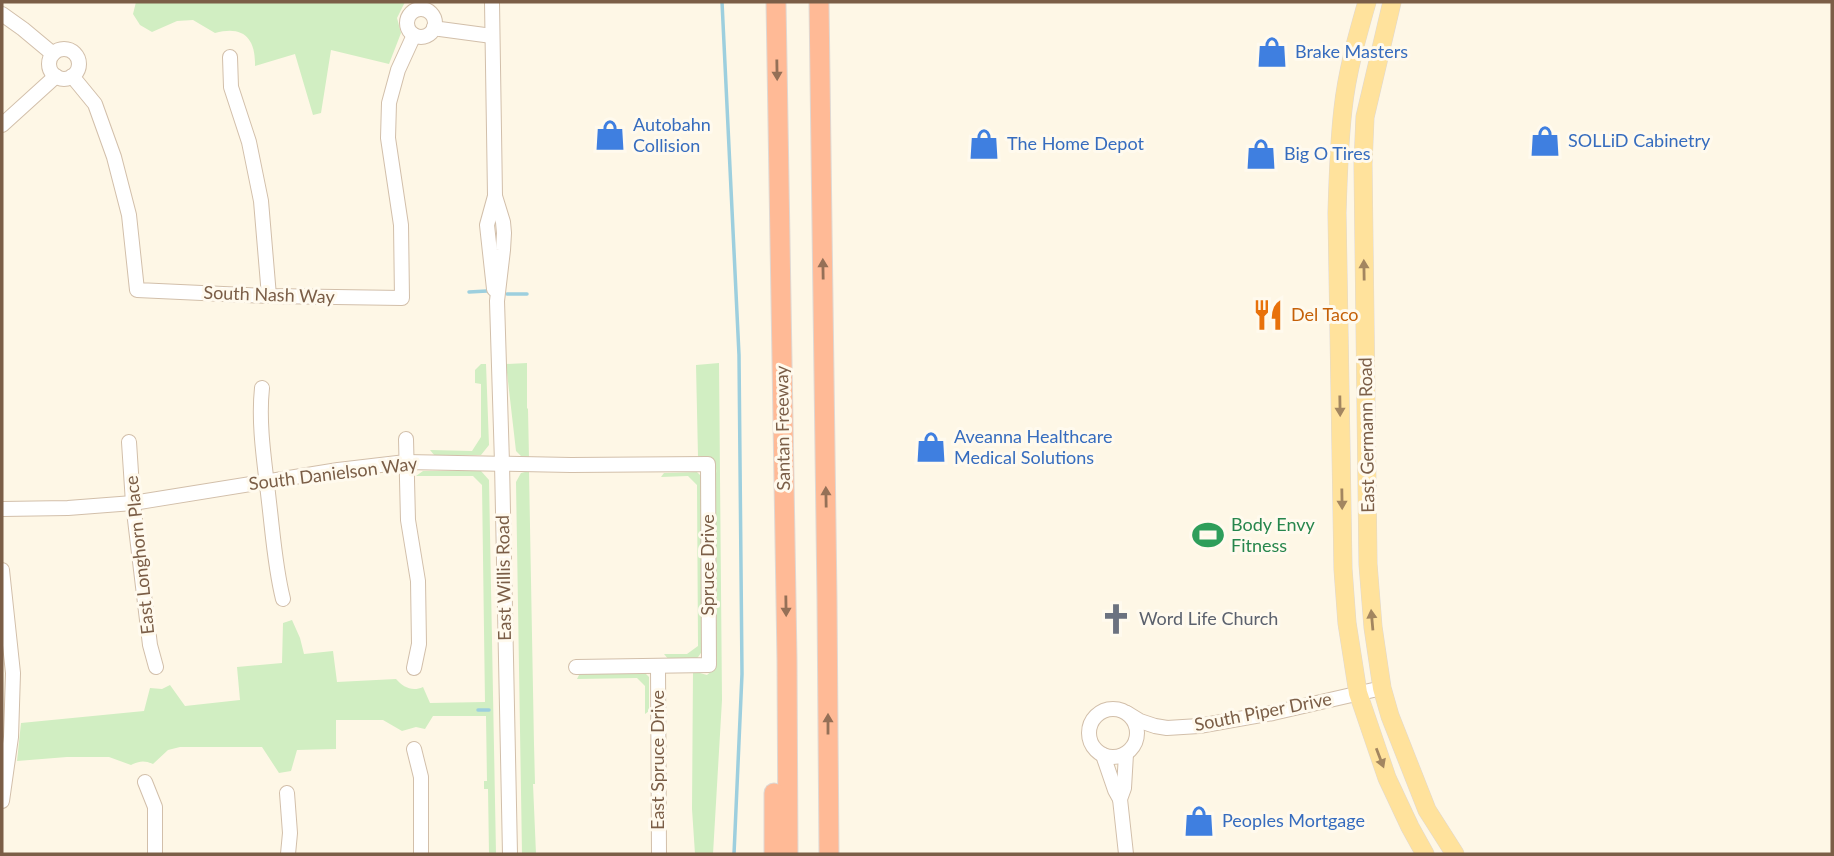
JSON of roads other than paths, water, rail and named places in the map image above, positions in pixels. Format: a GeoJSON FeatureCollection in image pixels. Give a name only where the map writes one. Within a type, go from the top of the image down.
{"type":"FeatureCollection","features":[{"type":"Feature","properties":{"kind":"highway","name":"Santan Freeway"},"geometry":{"type":"LineString","coordinates":[[776,2],[788,854]]}},
{"type":"Feature","properties":{"kind":"highway"},"geometry":{"type":"LineString","coordinates":[[819,2],[829,854]]}},
{"type":"Feature","properties":{"kind":"highway"},"geometry":{"type":"LineString","coordinates":[[820,79],[829,33],[829,2]]}},
{"type":"Feature","properties":{"kind":"highway"},"geometry":{"type":"LineString","coordinates":[[774,854],[775,714],[787,660]]}},
{"type":"Feature","properties":{"kind":"highway"},"geometry":{"type":"LineString","coordinates":[[828,793],[840,854]]}},
{"type":"Feature","properties":{"kind":"main road","name":"East Germann Road"},"geometry":{"type":"LineString","coordinates":[[1367,2],[1355,44],[1343,106],[1337,213],[1343,569],[1357,693],[1387,778],[1425,854]]}},
{"type":"Feature","properties":{"kind":"main road","name":"East Germann Road"},"geometry":{"type":"LineString","coordinates":[[1392,2],[1365,117],[1363,164],[1368,564],[1373,627],[1382,688],[1390,716],[1427,810],[1455,854]]}},
{"type":"Feature","properties":{"kind":"street","name":"East Willis Road"},"geometry":{"type":"LineString","coordinates":[[492,2],[495,196],[487,225],[492,281],[497,301],[510,854]]}},
{"type":"Feature","properties":{"kind":"street"},"geometry":{"type":"LineString","coordinates":[[429,6],[434,27],[426,36],[414,35],[408,29],[408,16],[414,10],[429,6]]}},
{"type":"Feature","properties":{"kind":"street"},"geometry":{"type":"LineString","coordinates":[[2,14],[53,54]]}},
{"type":"Feature","properties":{"kind":"street"},"geometry":{"type":"LineString","coordinates":[[434,27],[492,36]]}},
{"type":"Feature","properties":{"kind":"street","name":"South Nash Way"},"geometry":{"type":"LineString","coordinates":[[72,76],[95,104],[114,157],[129,215],[137,290],[402,298],[401,225],[388,138],[388,114],[398,70],[414,35]]}},
{"type":"Feature","properties":{"kind":"street"},"geometry":{"type":"LineString","coordinates":[[66,50],[78,58],[78,68],[72,76],[64,79],[56,76],[50,68],[53,54],[57,51],[66,50]]}},
{"type":"Feature","properties":{"kind":"street"},"geometry":{"type":"LineString","coordinates":[[230,57],[231,87],[249,142],[261,201],[269,296]]}},
{"type":"Feature","properties":{"kind":"street"},"geometry":{"type":"LineString","coordinates":[[2,125],[56,76]]}},
{"type":"Feature","properties":{"kind":"street"},"geometry":{"type":"LineString","coordinates":[[262,387],[260,405],[267,481],[278,578],[283,599]]}},
{"type":"Feature","properties":{"kind":"street"},"geometry":{"type":"LineString","coordinates":[[406,439],[408,520],[418,581],[419,644],[414,668]]}},
{"type":"Feature","properties":{"kind":"street","name":"East Longhorn Place"},"geometry":{"type":"LineString","coordinates":[[129,442],[133,503],[150,645],[156,667]]}},
{"type":"Feature","properties":{"kind":"street","name":"South Danielson Way"},"geometry":{"type":"LineString","coordinates":[[2,509],[133,503],[338,470],[406,462],[571,466],[708,464]]}},
{"type":"Feature","properties":{"kind":"street","name":"Spruce Drive"},"geometry":{"type":"LineString","coordinates":[[658,666],[709,665],[708,464]]}},
{"type":"Feature","properties":{"kind":"street"},"geometry":{"type":"LineString","coordinates":[[2,570],[13,673],[11,737],[2,801]]}},
{"type":"Feature","properties":{"kind":"street"},"geometry":{"type":"LineString","coordinates":[[576,667],[658,666]]}},
{"type":"Feature","properties":{"kind":"street","name":"East Spruce Drive"},"geometry":{"type":"LineString","coordinates":[[658,666],[659,854]]}},
{"type":"Feature","properties":{"kind":"street","name":"South Piper Drive"},"geometry":{"type":"LineString","coordinates":[[1127,713],[1140,721],[1167,728],[1199,726],[1234,721],[1382,688]]}},
{"type":"Feature","properties":{"kind":"street"},"geometry":{"type":"LineString","coordinates":[[1119,710],[1133,719],[1136,742],[1126,754],[1114,757],[1103,755],[1089,738],[1089,730],[1092,722],[1103,711],[1119,710]]}},
{"type":"Feature","properties":{"kind":"street","name":"South Piper Drive"},"geometry":{"type":"LineString","coordinates":[[1136,742],[1167,728]]}},
{"type":"Feature","properties":{"kind":"street"},"geometry":{"type":"LineString","coordinates":[[414,749],[421,777],[421,854]]}},
{"type":"Feature","properties":{"kind":"street"},"geometry":{"type":"LineString","coordinates":[[1120,799],[1124,788],[1126,754]]}},
{"type":"Feature","properties":{"kind":"street"},"geometry":{"type":"LineString","coordinates":[[1103,755],[1120,799],[1125,854]]}},
{"type":"Feature","properties":{"kind":"street"},"geometry":{"type":"LineString","coordinates":[[145,782],[155,807],[155,854]]}},
{"type":"Feature","properties":{"kind":"street"},"geometry":{"type":"LineString","coordinates":[[287,793],[290,833],[288,854]]}},
{"type":"Feature","properties":{"kind":"waterway"},"geometry":{"type":"LineString","coordinates":[[722,2],[739,355],[742,674],[734,854]]}},
{"type":"Feature","properties":{"kind":"waterway"},"geometry":{"type":"LineString","coordinates":[[469,292],[487,291]]}},
{"type":"Feature","properties":{"kind":"waterway"},"geometry":{"type":"LineString","coordinates":[[507,294],[527,294]]}},
{"type":"Feature","properties":{"kind":"waterway"},"geometry":{"type":"LineString","coordinates":[[478,710],[489,710]]}},
{"type":"Feature","properties":{"kind":"place","name":"Brake Masters"},"geometry":{"type":"Point","coordinates":[1272,52]}},
{"type":"Feature","properties":{"kind":"place","name":"Autobahn Collision"},"geometry":{"type":"Point","coordinates":[610,135]}},
{"type":"Feature","properties":{"kind":"place","name":"SOLLiD Cabinetry"},"geometry":{"type":"Point","coordinates":[1545,141]}},
{"type":"Feature","properties":{"kind":"place","name":"The Home Depot"},"geometry":{"type":"Point","coordinates":[984,144]}},
{"type":"Feature","properties":{"kind":"place","name":"Big O Tires"},"geometry":{"type":"Point","coordinates":[1261,154]}},
{"type":"Feature","properties":{"kind":"place","name":"Del Taco"},"geometry":{"type":"Point","coordinates":[1268,315]}},
{"type":"Feature","properties":{"kind":"place","name":"Aveanna Healthcare Medical Solutions"},"geometry":{"type":"Point","coordinates":[931,447]}},
{"type":"Feature","properties":{"kind":"place","name":"Body Envy Fitness"},"geometry":{"type":"Point","coordinates":[1208,535]}},
{"type":"Feature","properties":{"kind":"place","name":"Word Life Church"},"geometry":{"type":"Point","coordinates":[1116,619]}},
{"type":"Feature","properties":{"kind":"place","name":"Peoples Mortgage"},"geometry":{"type":"Point","coordinates":[1199,821]}}]}
